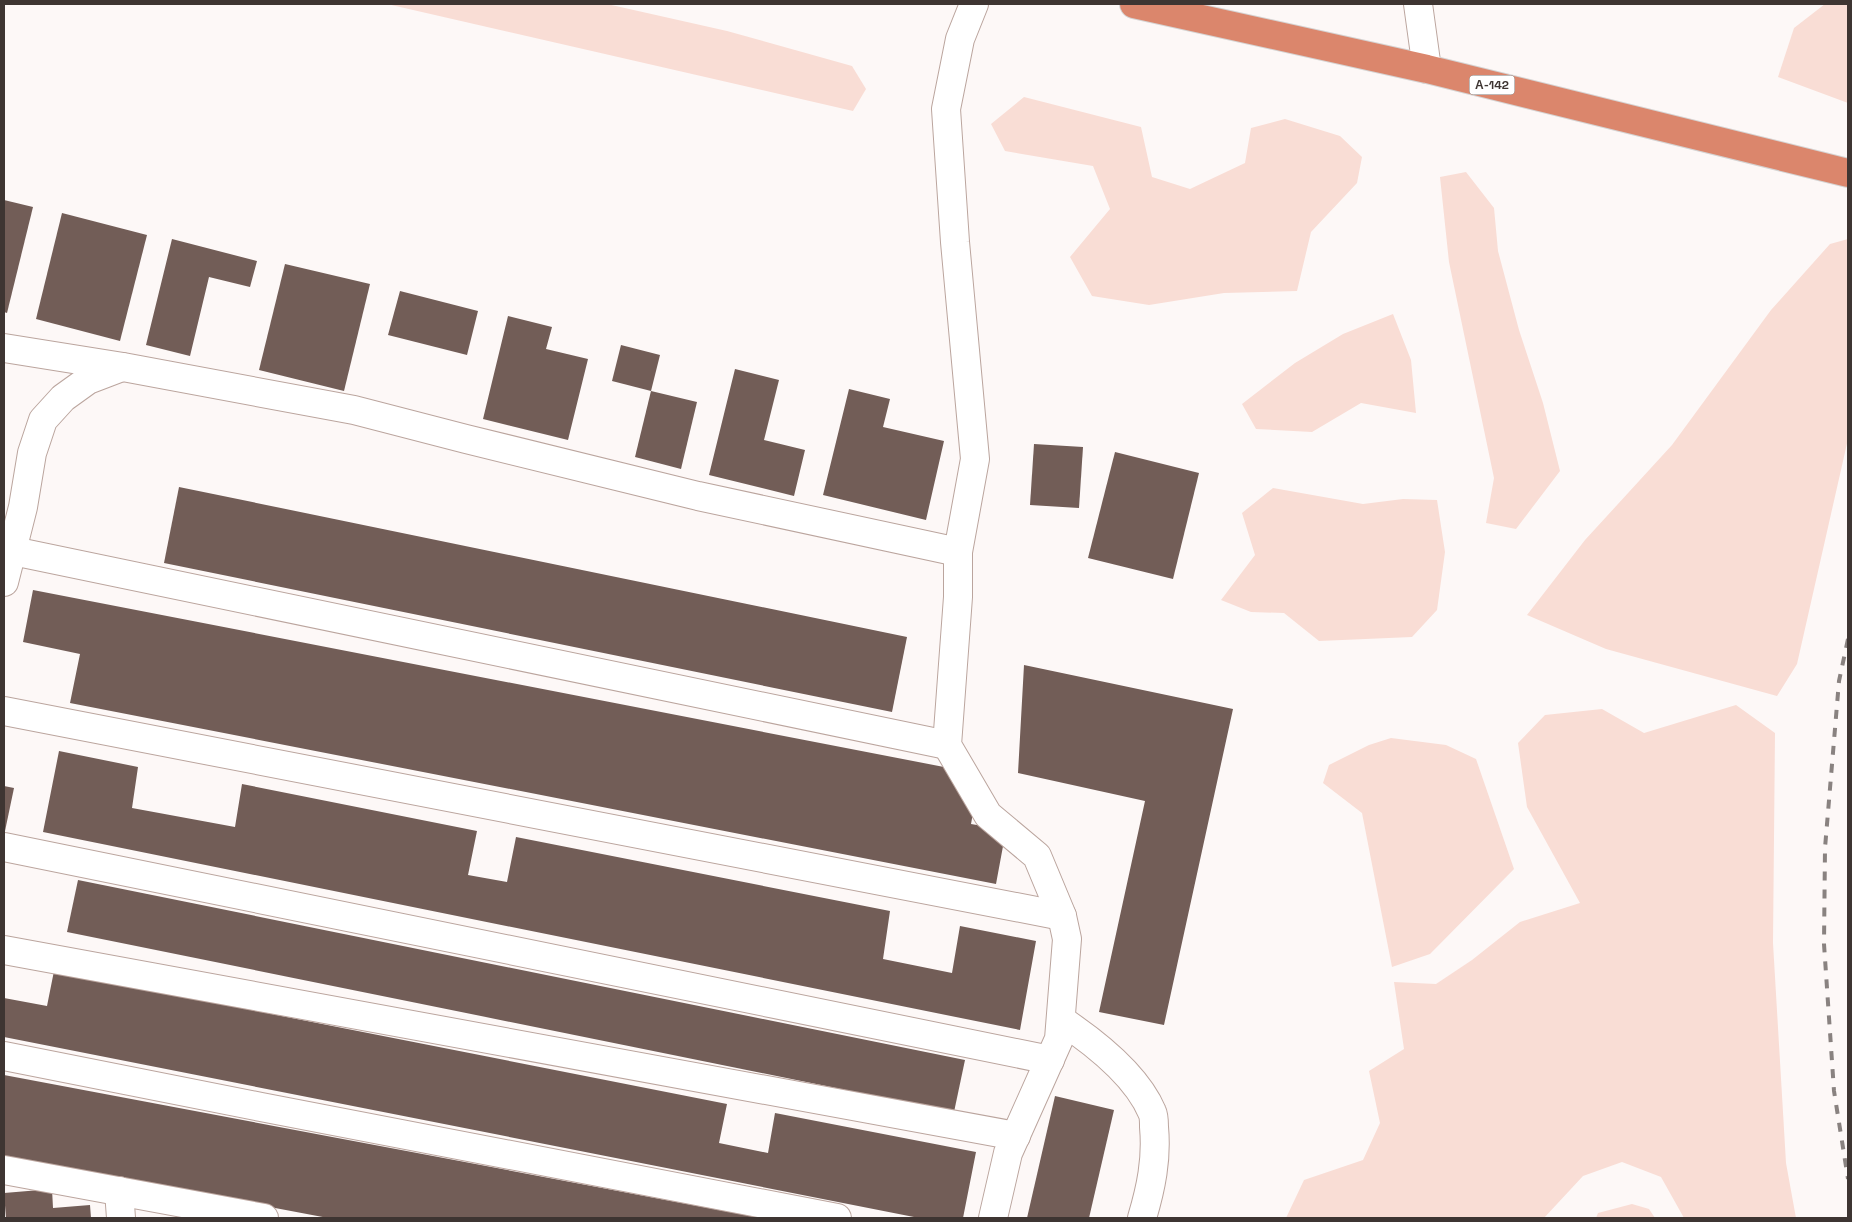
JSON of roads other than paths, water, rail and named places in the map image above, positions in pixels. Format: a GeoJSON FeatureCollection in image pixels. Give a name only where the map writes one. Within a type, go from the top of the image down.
{"type":"FeatureCollection","features":[{"type":"Feature","properties":{"kind":"highway","name":"А-142"},"geometry":{"type":"LineString","coordinates":[[1134,4],[1427,69],[1848,173]]}},
{"type":"Feature","properties":{"kind":"lane"},"geometry":{"type":"LineString","coordinates":[[974,4],[960,40],[946,109],[955,242],[975,460],[958,552],[958,597],[947,745],[988,815],[1036,856],[1062,916],[1067,939],[1059,1038],[1008,1153],[992,1218]]}},
{"type":"Feature","properties":{"kind":"lane"},"geometry":{"type":"LineString","coordinates":[[1418,4],[1427,69]]}},
{"type":"Feature","properties":{"kind":"lane"},"geometry":{"type":"LineString","coordinates":[[4,348],[123,367],[354,410],[698,496],[958,552]]}},
{"type":"Feature","properties":{"kind":"lane"},"geometry":{"type":"LineString","coordinates":[[4,582],[24,507],[32,453],[43,420],[62,398],[88,380],[123,367]]}},
{"type":"Feature","properties":{"kind":"lane"},"geometry":{"type":"LineString","coordinates":[[13,551],[947,745]]}},
{"type":"Feature","properties":{"kind":"lane"},"geometry":{"type":"LineString","coordinates":[[4,710],[1062,916]]}},
{"type":"Feature","properties":{"kind":"lane"},"geometry":{"type":"LineString","coordinates":[[4,847],[1050,1060]]}},
{"type":"Feature","properties":{"kind":"lane"},"geometry":{"type":"LineString","coordinates":[[4,950],[1016,1136]]}},
{"type":"Feature","properties":{"kind":"lane"},"geometry":{"type":"LineString","coordinates":[[1061,1020],[1088,1038],[1134,1082],[1153,1113],[1156,1145],[1152,1187],[1142,1218]]}},
{"type":"Feature","properties":{"kind":"lane"},"geometry":{"type":"LineString","coordinates":[[4,1056],[837,1218]]}},
{"type":"Feature","properties":{"kind":"lane"},"geometry":{"type":"LineString","coordinates":[[4,1170],[254,1217]]}},
{"type":"Feature","properties":{"kind":"lane"},"geometry":{"type":"LineString","coordinates":[[119,1191],[121,1218]]}},
{"type":"Feature","properties":{"kind":"railway"},"geometry":{"type":"LineString","coordinates":[[1848,639],[1839,681],[1825,848],[1824,944],[1834,1091],[1848,1179]]}}]}
